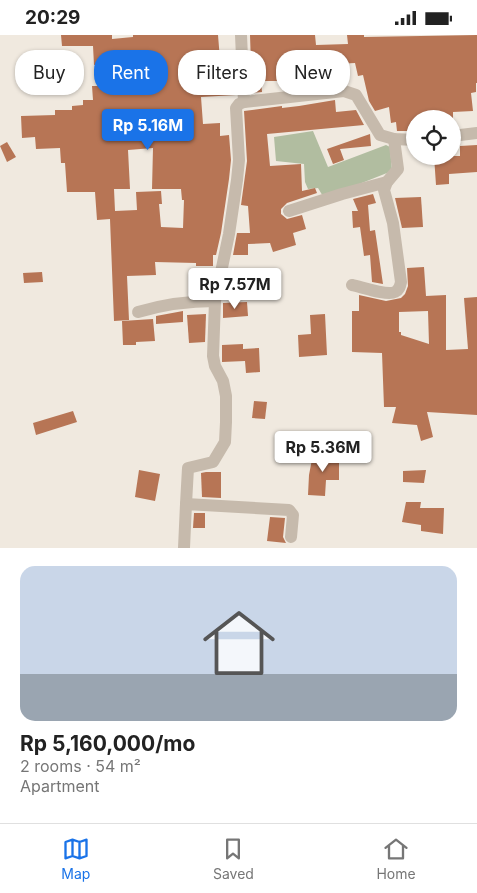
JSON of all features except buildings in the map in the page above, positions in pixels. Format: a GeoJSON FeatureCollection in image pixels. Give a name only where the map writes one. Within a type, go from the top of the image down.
{"type":"FeatureCollection","features":[{"type":"Feature","properties":{"kind":"street"},"geometry":{"type":"LineString","coordinates":[[241,35],[244,103]]}},
{"type":"Feature","properties":{"kind":"street"},"geometry":{"type":"LineString","coordinates":[[184,548],[188,468],[213,463],[225,442],[226,396],[223,381],[213,356],[215,301],[229,234],[239,160],[236,108],[239,104],[244,103],[344,91],[356,95],[380,135],[394,139],[406,140]]}},
{"type":"Feature","properties":{"kind":"street"},"geometry":{"type":"LineString","coordinates":[[461,135],[477,133]]}},
{"type":"Feature","properties":{"kind":"street"},"geometry":{"type":"LineString","coordinates":[[352,285],[390,293],[397,292],[400,289],[401,283],[393,223],[384,194],[385,185],[398,169],[394,139]]}},
{"type":"Feature","properties":{"kind":"street"},"geometry":{"type":"LineString","coordinates":[[289,211],[387,182]]}},
{"type":"Feature","properties":{"kind":"street"},"geometry":{"type":"LineString","coordinates":[[138,312],[184,301],[215,301]]}},
{"type":"Feature","properties":{"kind":"street"},"geometry":{"type":"LineString","coordinates":[[186,504],[288,510],[293,515],[291,537]]}},
{"type":"Feature","properties":{"kind":"green space"},"geometry":{"type":"Polygon","coordinates":[[[313,131],[328,167],[386,145],[390,147],[392,171],[324,198],[318,188],[308,189],[305,182],[304,164],[276,161],[274,137],[313,131]]]}}]}
